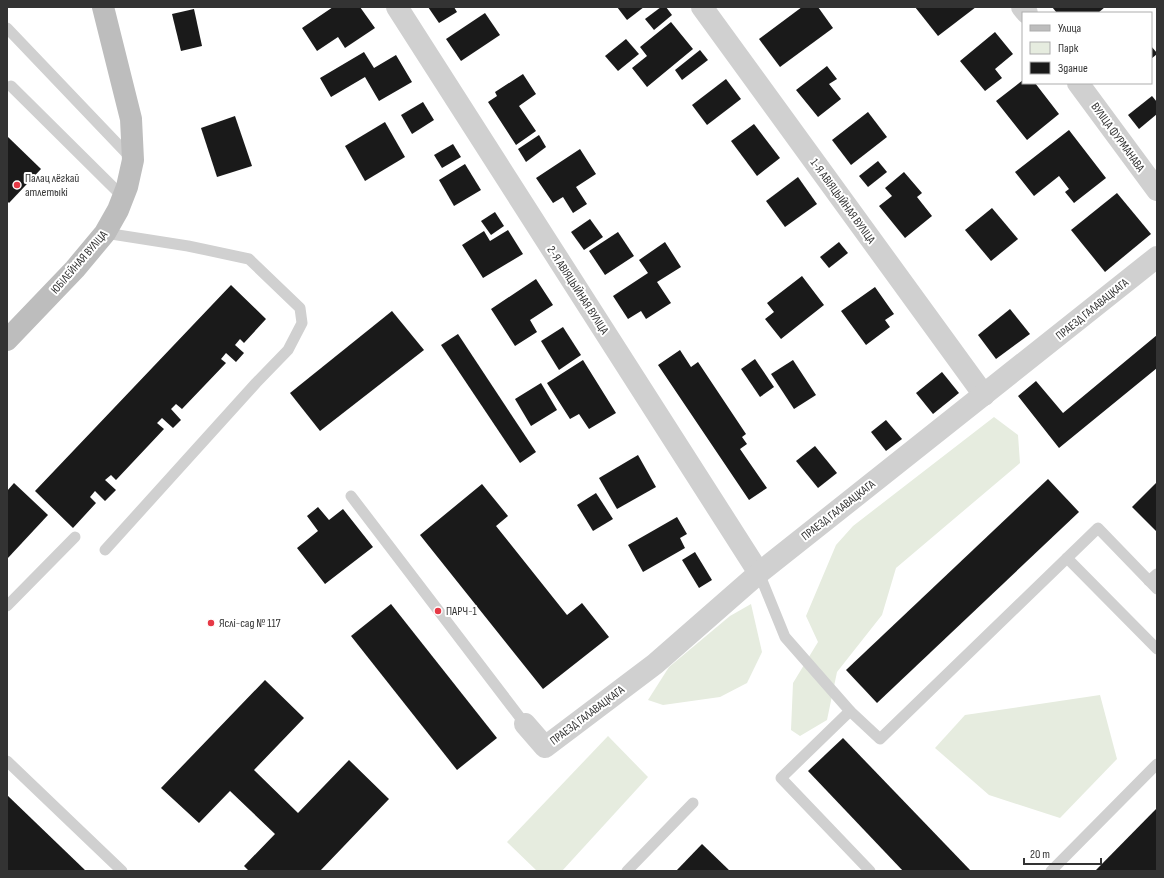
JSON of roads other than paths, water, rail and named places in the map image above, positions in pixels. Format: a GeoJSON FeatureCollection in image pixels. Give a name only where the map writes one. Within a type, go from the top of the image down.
{"type":"FeatureCollection","features":[{"type":"Feature","properties":{"kind":"street","name":"ЮБІЛЕЙНАЯ ВУЛІЦА"},"geometry":{"type":"LineString","coordinates":[[7,340],[75,269],[105,233],[124,198],[133,160],[131,119],[103,7]]}},
{"type":"Feature","properties":{"kind":"street","name":"2-Я АВІЯЦЫЙНАЯ ВУЛІЦА"},"geometry":{"type":"LineString","coordinates":[[397,7],[759,573]]}},
{"type":"Feature","properties":{"kind":"street","name":"1-Я АВІЯЦЫЙНАЯ ВУЛІЦА"},"geometry":{"type":"LineString","coordinates":[[702,7],[984,395]]}},
{"type":"Feature","properties":{"kind":"street","name":"ВУЛІЦА ФУРМАНАВА"},"geometry":{"type":"LineString","coordinates":[[1079,84],[1157,190]]}},
{"type":"Feature","properties":{"kind":"street","name":"ПРАЕЗД ГАЛАВАЦКАГА"},"geometry":{"type":"LineString","coordinates":[[525,724],[545,747],[655,664],[759,573],[1157,257]]}},
{"type":"Feature","properties":{"kind":"lane"},"geometry":{"type":"LineString","coordinates":[[7,28],[133,160]]}},
{"type":"Feature","properties":{"kind":"lane"},"geometry":{"type":"LineString","coordinates":[[11,86],[124,198]]}},
{"type":"Feature","properties":{"kind":"lane"},"geometry":{"type":"LineString","coordinates":[[105,233],[188,246],[249,259],[300,308],[302,323],[288,350],[256,383],[105,550]]}},
{"type":"Feature","properties":{"kind":"lane"},"geometry":{"type":"LineString","coordinates":[[351,496],[525,724]]}},
{"type":"Feature","properties":{"kind":"lane"},"geometry":{"type":"LineString","coordinates":[[759,573],[785,637],[850,711],[880,739],[1098,528],[1154,581]]}},
{"type":"Feature","properties":{"kind":"lane"},"geometry":{"type":"LineString","coordinates":[[7,606],[74,537]]}},
{"type":"Feature","properties":{"kind":"lane"},"geometry":{"type":"LineString","coordinates":[[1067,558],[1157,649]]}},
{"type":"Feature","properties":{"kind":"lane"},"geometry":{"type":"LineString","coordinates":[[850,711],[781,778],[870,871]]}},
{"type":"Feature","properties":{"kind":"lane"},"geometry":{"type":"LineString","coordinates":[[7,761],[122,871]]}},
{"type":"Feature","properties":{"kind":"lane"},"geometry":{"type":"LineString","coordinates":[[1051,871],[1157,764]]}},
{"type":"Feature","properties":{"kind":"lane"},"geometry":{"type":"LineString","coordinates":[[628,871],[693,803]]}},
{"type":"Feature","properties":{"kind":"place","name":"Палац лёгкай атлетыкі"},"geometry":{"type":"Point","coordinates":[17,185]}},
{"type":"Feature","properties":{"kind":"place","name":"ПАРЧ-1"},"geometry":{"type":"Point","coordinates":[438,611]}},
{"type":"Feature","properties":{"kind":"place","name":"Яслі-сад № 117"},"geometry":{"type":"Point","coordinates":[211,623]}}]}
